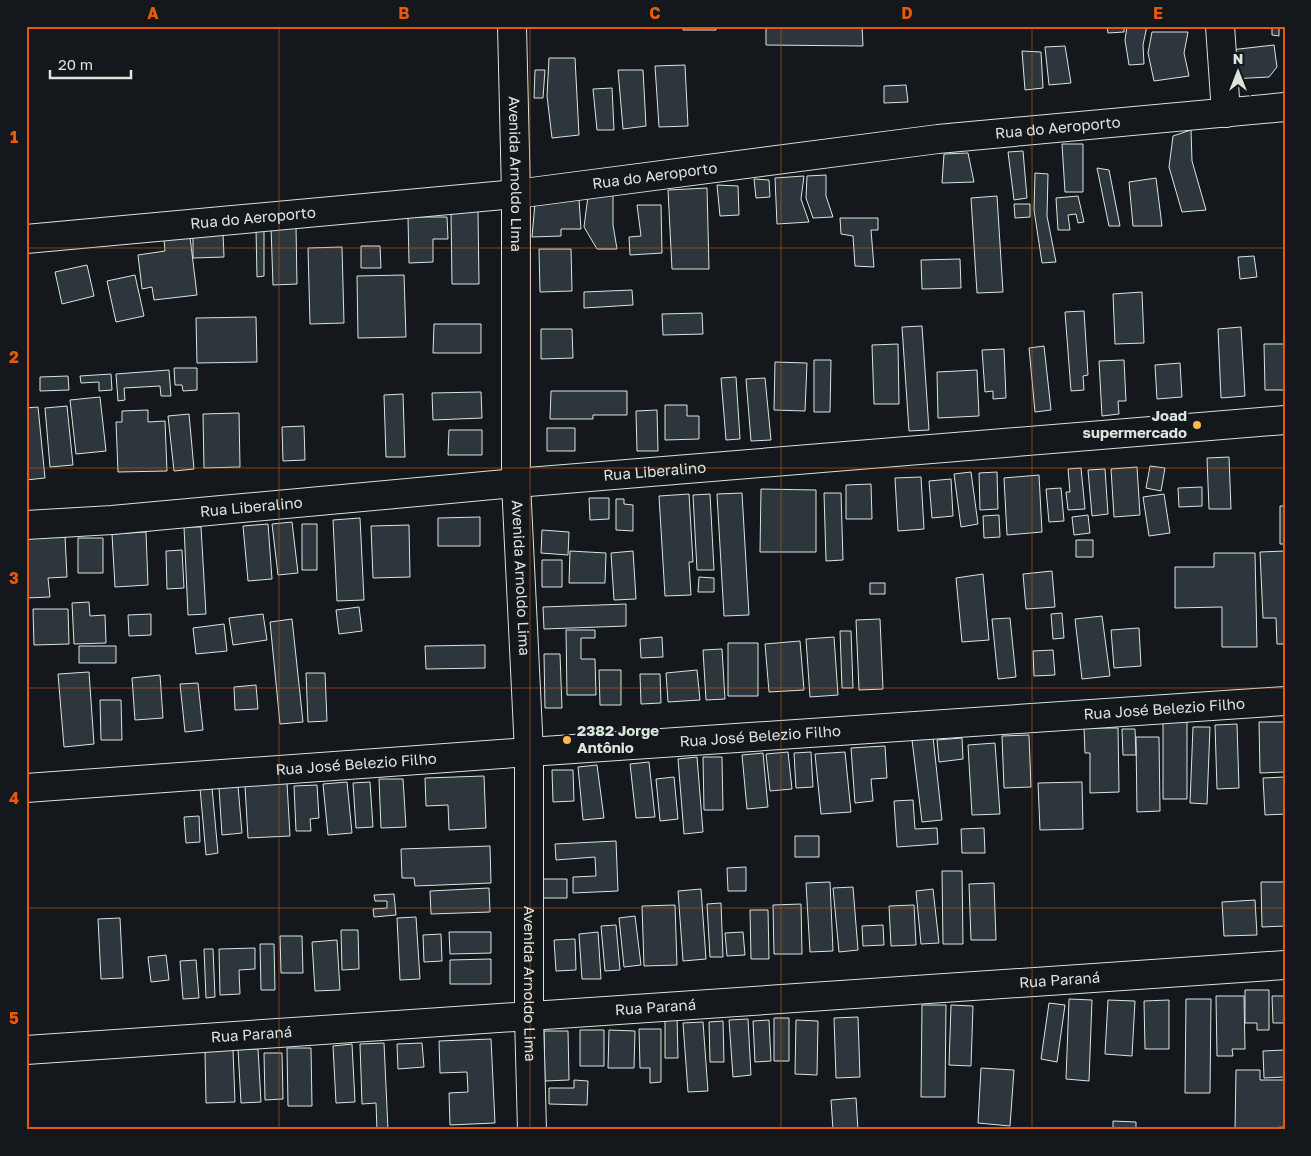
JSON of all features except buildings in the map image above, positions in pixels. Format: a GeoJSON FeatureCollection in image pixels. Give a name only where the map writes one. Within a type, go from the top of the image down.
{"type":"FeatureCollection","features":[{"type":"Feature","properties":{"kind":"street","name":"Avenida Arnoldo Lima"},"geometry":{"type":"LineString","coordinates":[[512,26],[516,194],[516,482],[529,752],[529,1017],[532,1130]]}},
{"type":"Feature","properties":{"kind":"street"},"geometry":{"type":"LineString","coordinates":[[1220,26],[1226,114]]}},
{"type":"Feature","properties":{"kind":"street","name":"Rua do Aeroporto"},"geometry":{"type":"LineString","coordinates":[[26,239],[516,194],[938,139],[1226,114],[1285,107]]}},
{"type":"Feature","properties":{"kind":"street","name":"Rua Liberalino"},"geometry":{"type":"LineString","coordinates":[[26,525],[112,520],[516,482],[1285,420]]}},
{"type":"Feature","properties":{"kind":"street","name":"Rua José Belezio Filho"},"geometry":{"type":"LineString","coordinates":[[26,788],[1285,701]]}},
{"type":"Feature","properties":{"kind":"street","name":"Rua Paraná"},"geometry":{"type":"LineString","coordinates":[[26,1050],[1285,965]]}},
{"type":"Feature","properties":{"kind":"place","name":"Joad supermercado"},"geometry":{"type":"Point","coordinates":[1197,425]}},
{"type":"Feature","properties":{"kind":"place","name":"2382 Jorge Antônio"},"geometry":{"type":"Point","coordinates":[567,740]}}]}
